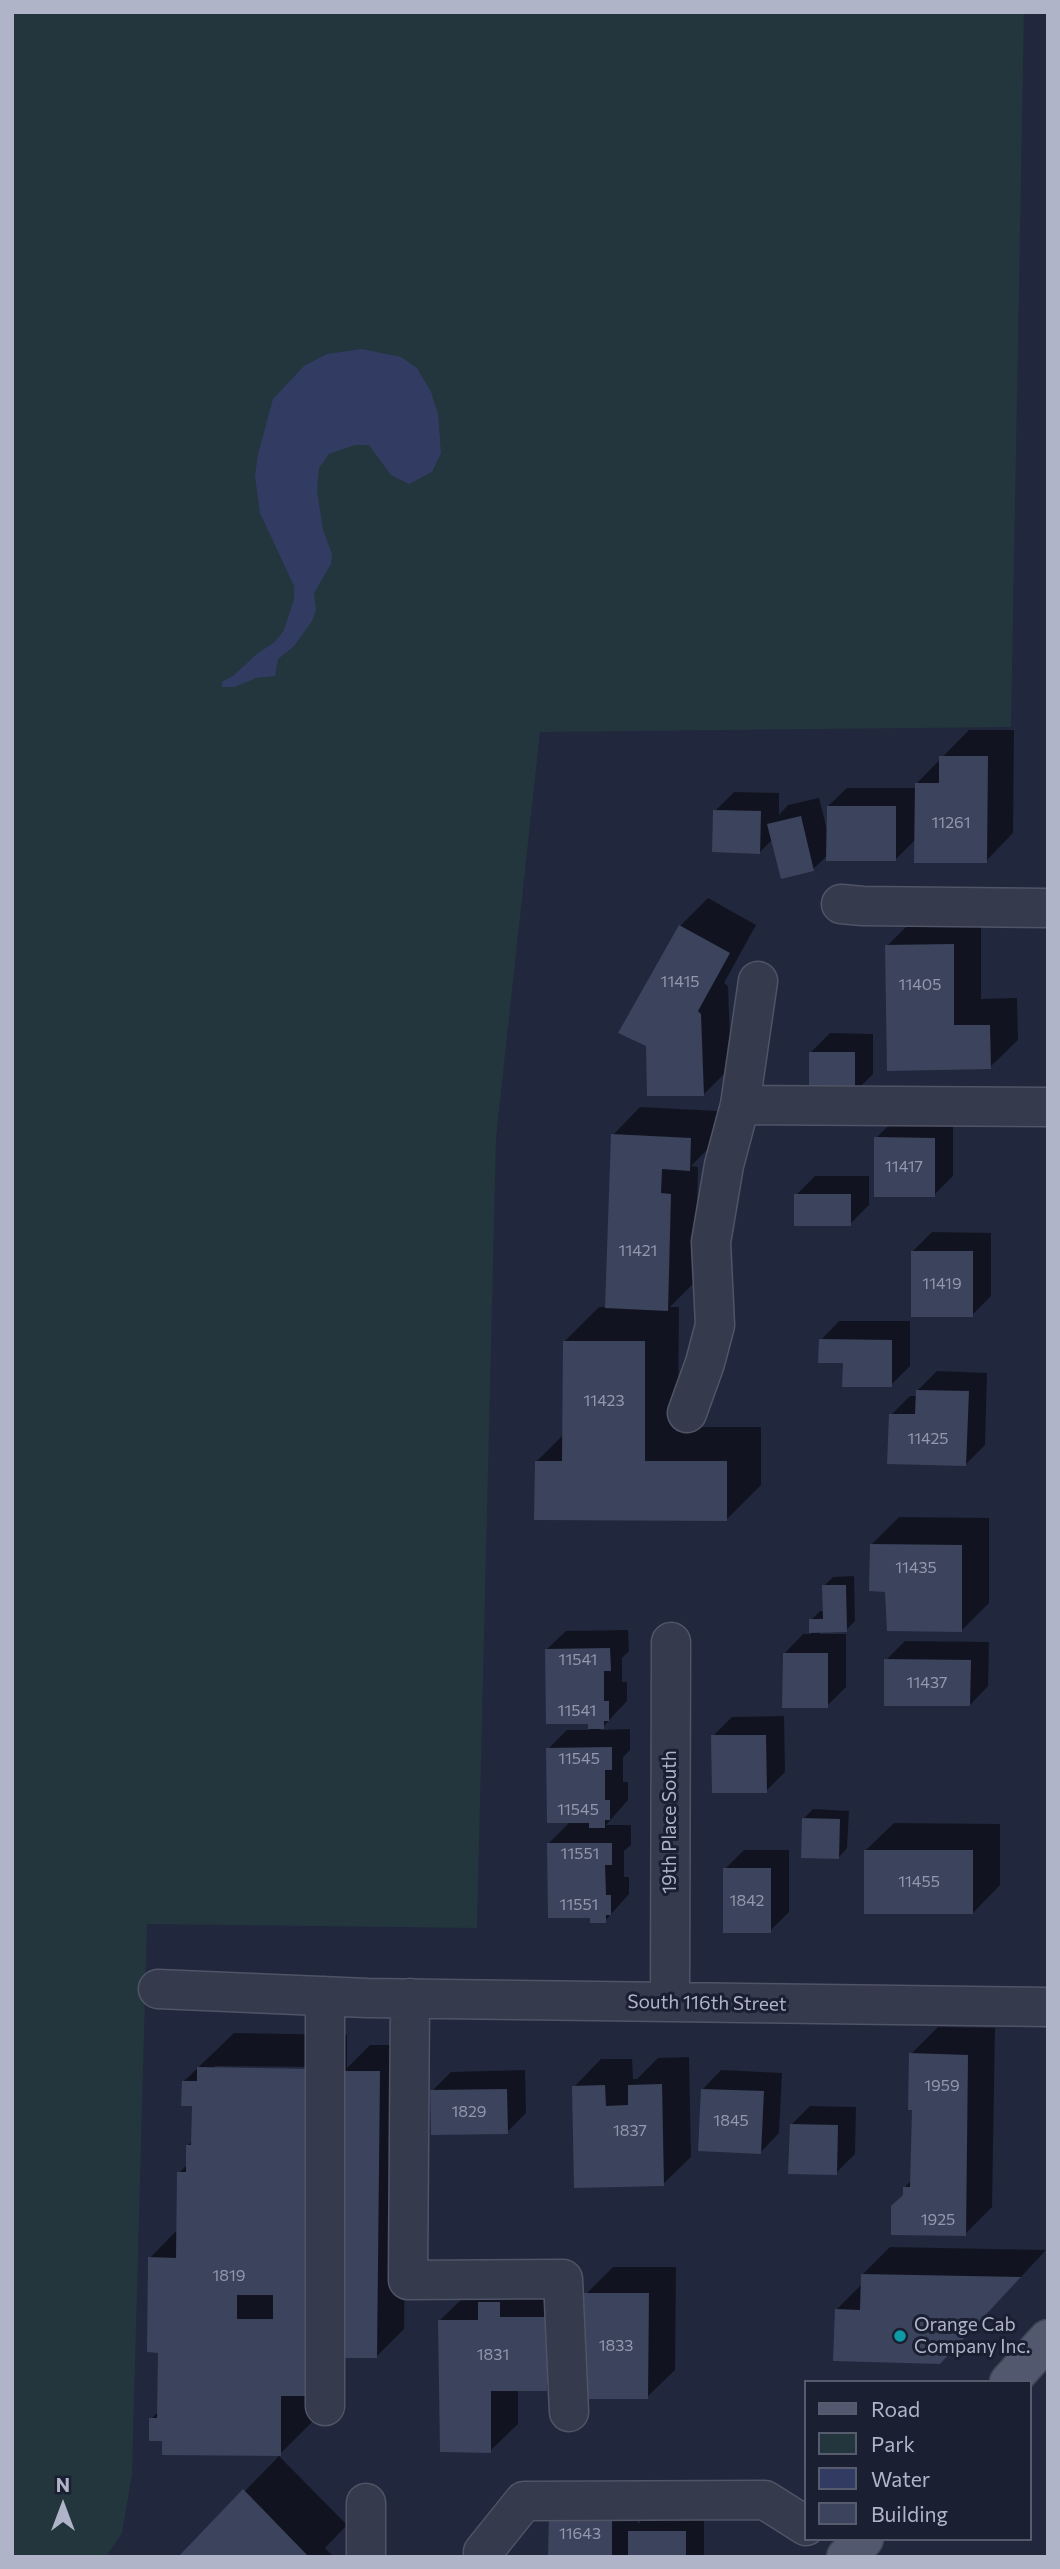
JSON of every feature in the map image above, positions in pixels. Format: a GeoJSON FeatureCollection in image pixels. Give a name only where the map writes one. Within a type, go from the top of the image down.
{"type":"FeatureCollection","features":[{"type":"Feature","properties":{"kind":"main road"},"geometry":{"type":"LineString","coordinates":[[1011,2380],[1043,2351]]}},
{"type":"Feature","properties":{"kind":"street"},"geometry":{"type":"LineString","coordinates":[[841,904],[1048,908]]}},
{"type":"Feature","properties":{"kind":"street"},"geometry":{"type":"LineString","coordinates":[[687,1413],[715,1325],[711,1242],[724,1166],[740,1105],[758,981]]}},
{"type":"Feature","properties":{"kind":"street"},"geometry":{"type":"LineString","coordinates":[[740,1105],[1048,1107]]}},
{"type":"Feature","properties":{"kind":"street","name":"19th Place South"},"geometry":{"type":"LineString","coordinates":[[670,2002],[671,1642]]}},
{"type":"Feature","properties":{"kind":"street","name":"South 116th Street"},"geometry":{"type":"LineString","coordinates":[[158,1989],[367,1998],[1048,2007]]}},
{"type":"Feature","properties":{"kind":"street"},"geometry":{"type":"LineString","coordinates":[[325,1996],[325,2406]]}},
{"type":"Feature","properties":{"kind":"street"},"geometry":{"type":"LineString","coordinates":[[410,1998],[408,2280],[562,2279],[569,2412]]}},
{"type":"Feature","properties":{"kind":"street"},"geometry":{"type":"LineString","coordinates":[[483,2552],[524,2501],[765,2500],[804,2525]]}},
{"type":"Feature","properties":{"kind":"street"},"geometry":{"type":"LineString","coordinates":[[366,2503],[366,2557]]}},
{"type":"Feature","properties":{"kind":"green space"},"geometry":{"type":"Polygon","coordinates":[[[12,12],[1024,12],[1011,727],[540,732],[496,1138],[477,1928],[147,1924],[132,2475],[122,2533],[106,2557],[12,2557],[12,12]]]}},
{"type":"Feature","properties":{"kind":"water"},"geometry":{"type":"Polygon","coordinates":[[[362,349],[401,357],[417,368],[431,392],[438,414],[441,453],[432,472],[409,484],[391,475],[369,445],[355,445],[329,454],[319,468],[317,491],[323,530],[332,554],[331,564],[314,593],[316,610],[312,621],[294,646],[278,659],[275,676],[256,678],[235,687],[222,687],[222,682],[275,642],[284,630],[294,599],[294,586],[260,513],[255,476],[273,399],[304,366],[327,354],[362,349]]]}},
{"type":"Feature","properties":{"kind":"building"},"geometry":{"type":"Polygon","coordinates":[[[939,756],[988,756],[987,863],[914,863],[915,783],[939,783],[939,756]]]}},
{"type":"Feature","properties":{"kind":"building"},"geometry":{"type":"Polygon","coordinates":[[[827,806],[896,806],[896,861],[826,861],[827,806]]]}},
{"type":"Feature","properties":{"kind":"building"},"geometry":{"type":"Polygon","coordinates":[[[713,810],[761,811],[760,854],[712,852],[713,810]]]}},
{"type":"Feature","properties":{"kind":"building"},"geometry":{"type":"Polygon","coordinates":[[[801,816],[814,871],[781,879],[767,824],[801,816]]]}},
{"type":"Feature","properties":{"kind":"building"},"geometry":{"type":"Polygon","coordinates":[[[679,925],[730,953],[698,1011],[701,1014],[704,1096],[647,1096],[646,1046],[618,1033],[679,925]]]}},
{"type":"Feature","properties":{"kind":"building"},"geometry":{"type":"Polygon","coordinates":[[[954,944],[954,1025],[990,1025],[991,1069],[887,1071],[885,945],[954,944]]]}},
{"type":"Feature","properties":{"kind":"building"},"geometry":{"type":"Polygon","coordinates":[[[809,1052],[855,1052],[855,1094],[809,1094],[809,1052]]]}},
{"type":"Feature","properties":{"kind":"building"},"geometry":{"type":"Polygon","coordinates":[[[611,1134],[691,1138],[690,1171],[662,1169],[661,1193],[671,1194],[668,1311],[605,1308],[611,1134]]]}},
{"type":"Feature","properties":{"kind":"building"},"geometry":{"type":"Polygon","coordinates":[[[874,1137],[935,1138],[935,1197],[874,1197],[874,1137]]]}},
{"type":"Feature","properties":{"kind":"building"},"geometry":{"type":"Polygon","coordinates":[[[794,1194],[851,1194],[851,1226],[794,1226],[794,1194]]]}},
{"type":"Feature","properties":{"kind":"building"},"geometry":{"type":"Polygon","coordinates":[[[911,1251],[973,1251],[973,1317],[911,1317],[911,1251]]]}},
{"type":"Feature","properties":{"kind":"building"},"geometry":{"type":"Polygon","coordinates":[[[819,1339],[892,1340],[892,1387],[842,1387],[843,1363],[818,1363],[819,1339]]]}},
{"type":"Feature","properties":{"kind":"building"},"geometry":{"type":"Polygon","coordinates":[[[563,1341],[645,1341],[645,1461],[727,1461],[727,1521],[534,1520],[535,1461],[562,1461],[563,1341]]]}},
{"type":"Feature","properties":{"kind":"building"},"geometry":{"type":"Polygon","coordinates":[[[916,1390],[969,1391],[966,1466],[887,1464],[889,1414],[915,1414],[916,1390]]]}},
{"type":"Feature","properties":{"kind":"building"},"geometry":{"type":"Polygon","coordinates":[[[870,1544],[962,1545],[962,1632],[887,1631],[885,1592],[869,1591],[870,1544]]]}},
{"type":"Feature","properties":{"kind":"building"},"geometry":{"type":"Polygon","coordinates":[[[822,1585],[846,1585],[847,1632],[809,1633],[809,1619],[823,1619],[822,1585]]]}},
{"type":"Feature","properties":{"kind":"building"},"geometry":{"type":"Polygon","coordinates":[[[610,1648],[611,1671],[604,1671],[604,1701],[609,1701],[609,1721],[604,1721],[604,1729],[588,1729],[588,1724],[546,1724],[545,1649],[610,1648]]]}},
{"type":"Feature","properties":{"kind":"building"},"geometry":{"type":"Polygon","coordinates":[[[783,1653],[828,1653],[828,1708],[782,1708],[783,1653]]]}},
{"type":"Feature","properties":{"kind":"building"},"geometry":{"type":"Polygon","coordinates":[[[884,1659],[971,1660],[970,1706],[884,1706],[884,1659]]]}},
{"type":"Feature","properties":{"kind":"building"},"geometry":{"type":"Polygon","coordinates":[[[711,1735],[766,1735],[767,1793],[712,1793],[711,1735]]]}},
{"type":"Feature","properties":{"kind":"building"},"geometry":{"type":"Polygon","coordinates":[[[612,1747],[612,1770],[605,1770],[605,1800],[610,1800],[610,1820],[605,1820],[605,1828],[589,1828],[589,1823],[547,1823],[546,1748],[612,1747]]]}},
{"type":"Feature","properties":{"kind":"building"},"geometry":{"type":"Polygon","coordinates":[[[802,1818],[840,1819],[839,1859],[801,1858],[802,1818]]]}},
{"type":"Feature","properties":{"kind":"building"},"geometry":{"type":"Polygon","coordinates":[[[547,1843],[612,1843],[612,1865],[605,1865],[606,1895],[611,1895],[611,1915],[606,1915],[606,1923],[590,1923],[590,1918],[548,1918],[547,1843]]]}},
{"type":"Feature","properties":{"kind":"building"},"geometry":{"type":"Polygon","coordinates":[[[864,1850],[973,1850],[973,1914],[864,1914],[864,1850]]]}},
{"type":"Feature","properties":{"kind":"building"},"geometry":{"type":"Polygon","coordinates":[[[723,1868],[771,1868],[771,1933],[723,1933],[723,1868]]]}},
{"type":"Feature","properties":{"kind":"building"},"geometry":{"type":"Polygon","coordinates":[[[909,2053],[968,2055],[966,2236],[891,2235],[891,2206],[903,2195],[903,2187],[910,2187],[912,2110],[908,2110],[909,2053]]]}},
{"type":"Feature","properties":{"kind":"building"},"geometry":{"type":"Polygon","coordinates":[[[197,2067],[314,2069],[309,2396],[281,2396],[281,2456],[162,2455],[162,2441],[149,2441],[149,2418],[157,2418],[158,2353],[147,2352],[148,2257],[176,2258],[177,2172],[186,2172],[186,2145],[191,2145],[192,2106],[181,2106],[182,2081],[197,2081],[197,2067]],[[237,2295],[237,2319],[273,2319],[273,2295],[237,2295]]]}},
{"type":"Feature","properties":{"kind":"building"},"geometry":{"type":"Polygon","coordinates":[[[341,2071],[380,2071],[377,2358],[338,2358],[341,2071]]]}},
{"type":"Feature","properties":{"kind":"building"},"geometry":{"type":"Polygon","coordinates":[[[662,2084],[664,2186],[574,2188],[572,2086],[605,2085],[606,2106],[628,2105],[628,2085],[662,2084]]]}},
{"type":"Feature","properties":{"kind":"building"},"geometry":{"type":"Polygon","coordinates":[[[507,2089],[508,2134],[431,2135],[430,2090],[507,2089]]]}},
{"type":"Feature","properties":{"kind":"building"},"geometry":{"type":"Polygon","coordinates":[[[701,2089],[764,2091],[761,2154],[698,2151],[701,2089]]]}},
{"type":"Feature","properties":{"kind":"building"},"geometry":{"type":"Polygon","coordinates":[[[790,2124],[838,2125],[837,2175],[788,2174],[790,2124]]]}},
{"type":"Feature","properties":{"kind":"building","name":"Orange Cab Company Inc."},"geometry":{"type":"Polygon","coordinates":[[[861,2274],[1021,2277],[940,2364],[833,2361],[835,2309],[860,2310],[861,2274]]]}},
{"type":"Feature","properties":{"kind":"building"},"geometry":{"type":"Polygon","coordinates":[[[584,2293],[649,2293],[648,2399],[583,2399],[584,2293]]]}},
{"type":"Feature","properties":{"kind":"building"},"geometry":{"type":"Polygon","coordinates":[[[478,2302],[500,2302],[500,2317],[547,2317],[547,2391],[491,2391],[491,2453],[440,2452],[438,2320],[478,2320],[478,2302]]]}},
{"type":"Feature","properties":{"kind":"building"},"geometry":{"type":"Polygon","coordinates":[[[243,2489],[309,2557],[178,2557],[243,2489]]]}},
{"type":"Feature","properties":{"kind":"building"},"geometry":{"type":"Polygon","coordinates":[[[612,2510],[612,2557],[548,2557],[549,2511],[612,2510]]]}},
{"type":"Feature","properties":{"kind":"building"},"geometry":{"type":"Polygon","coordinates":[[[628,2531],[686,2531],[686,2557],[628,2557],[628,2531]]]}},
{"type":"Feature","properties":{"kind":"place","name":"Orange Cab Company Inc."},"geometry":{"type":"Point","coordinates":[900,2336]}}]}
